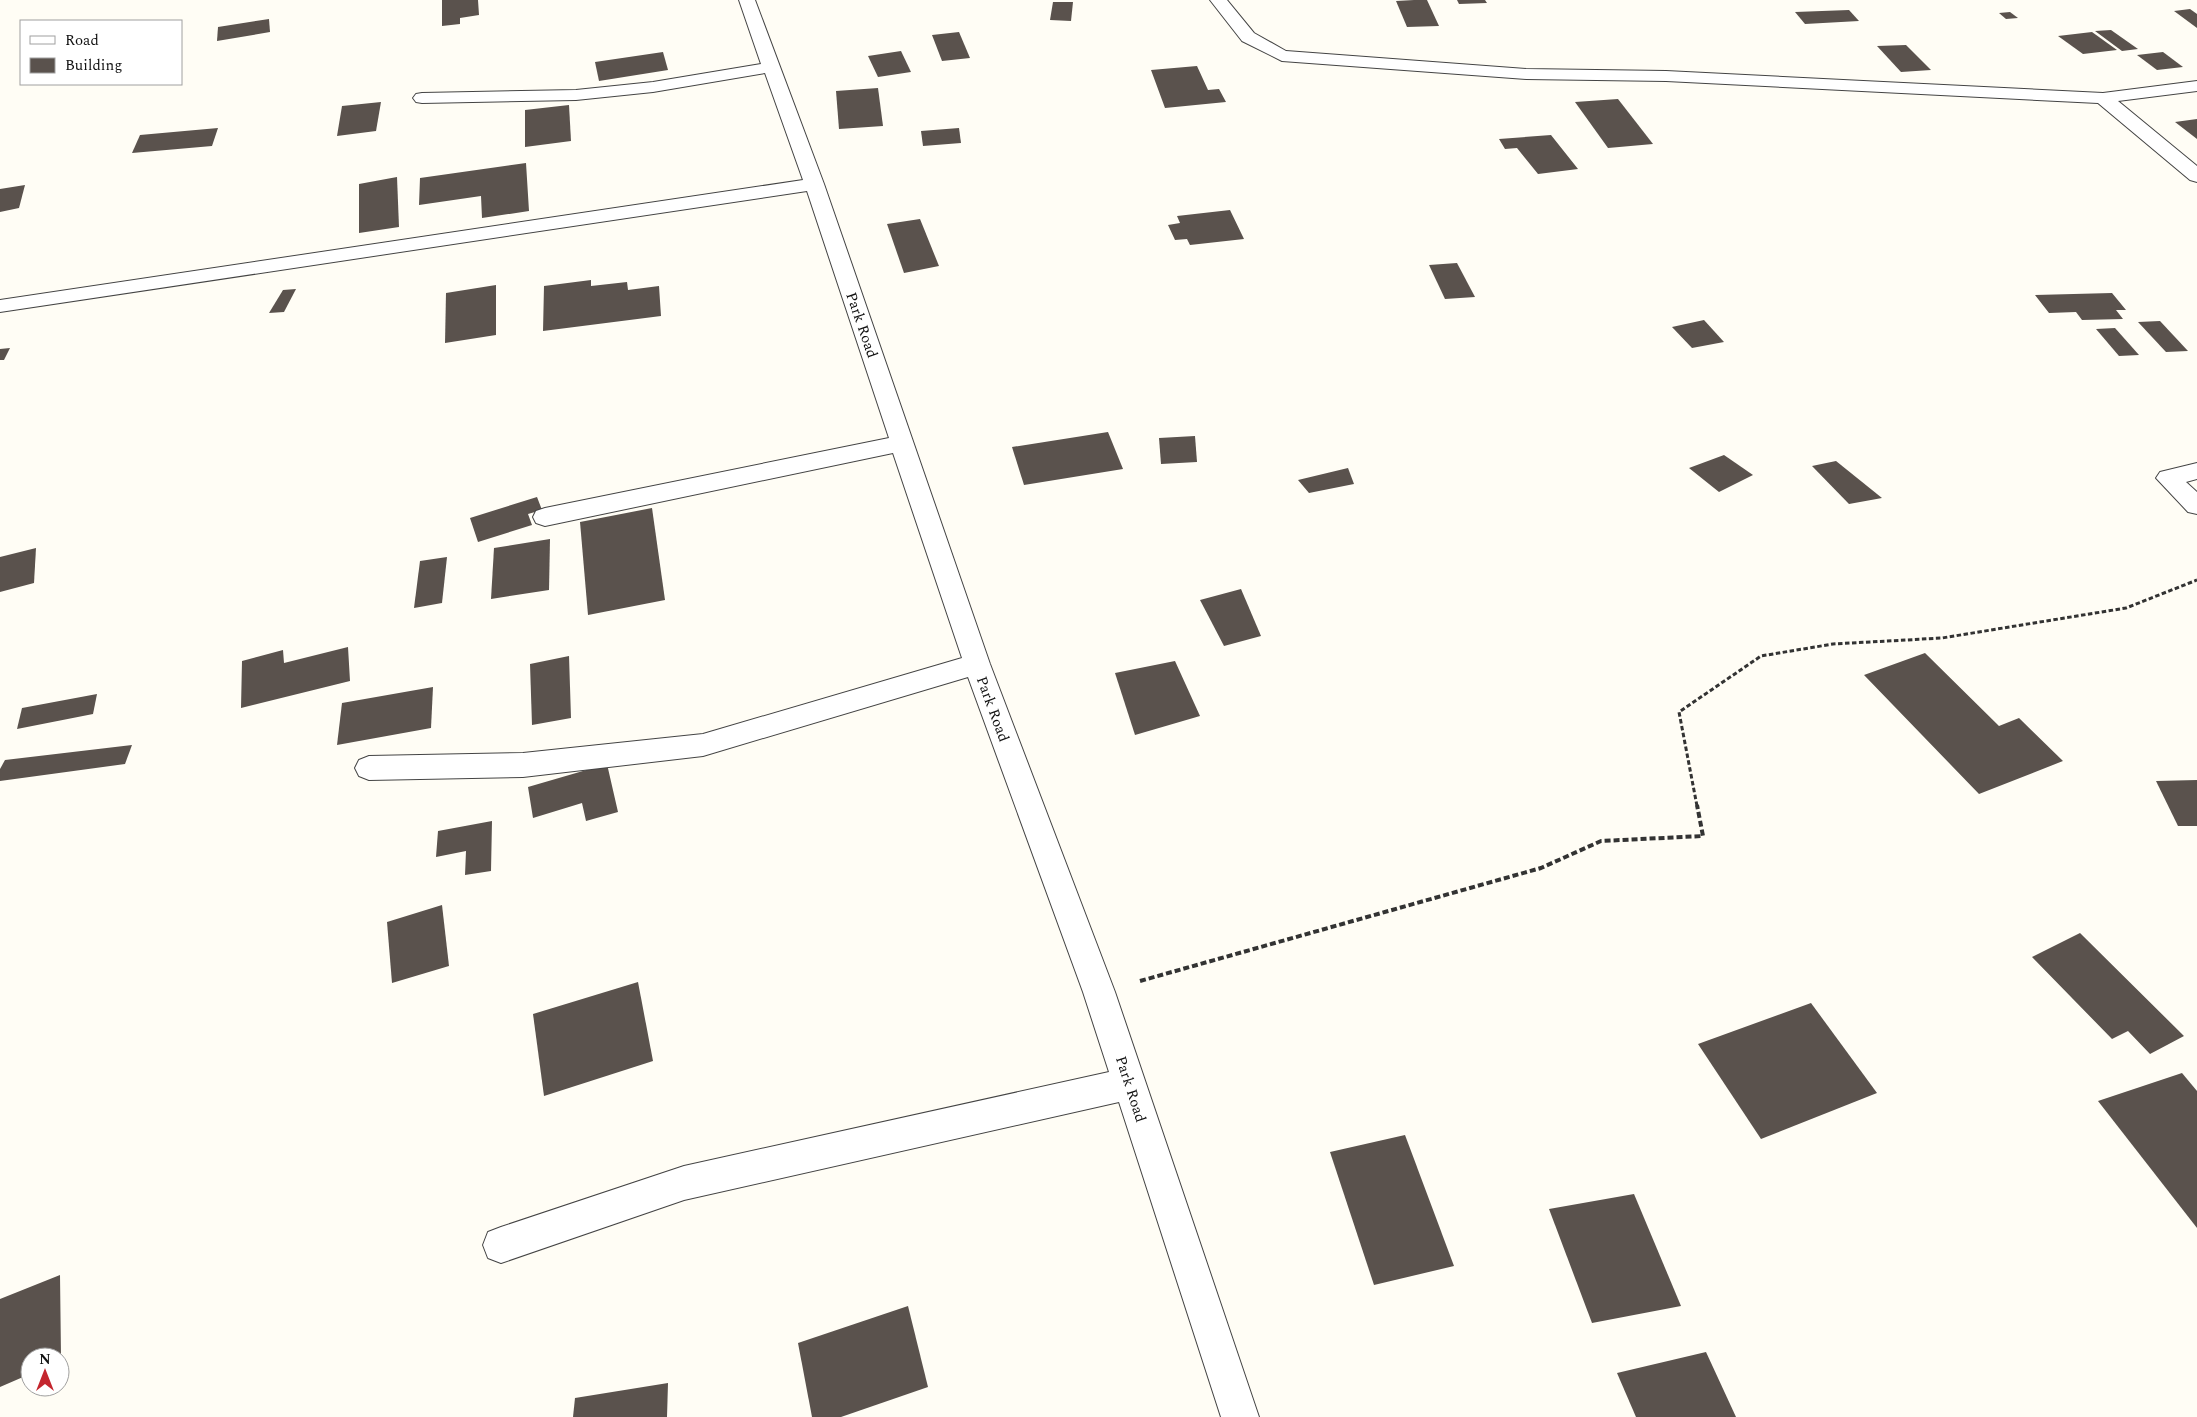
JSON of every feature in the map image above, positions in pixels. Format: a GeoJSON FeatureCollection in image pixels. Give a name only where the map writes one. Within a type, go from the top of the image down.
{"type":"FeatureCollection","features":[{"type":"Feature","properties":{"kind":"street","name":"Park Road"},"geometry":{"type":"LineString","coordinates":[[748,0],[814,184],[977,664],[1099,992],[1240,1417]]}},
{"type":"Feature","properties":{"kind":"street"},"geometry":{"type":"LineString","coordinates":[[1218,0],[1248,37],[1282,56],[1526,74],[1666,76],[2103,98],[2197,86]]}},
{"type":"Feature","properties":{"kind":"street"},"geometry":{"type":"LineString","coordinates":[[422,98],[576,95],[653,87],[772,67]]}},
{"type":"Feature","properties":{"kind":"street"},"geometry":{"type":"LineString","coordinates":[[2103,98],[2197,176]]}},
{"type":"Feature","properties":{"kind":"street"},"geometry":{"type":"LineString","coordinates":[[0,306],[814,184]]}},
{"type":"Feature","properties":{"kind":"street"},"geometry":{"type":"LineString","coordinates":[[545,517],[902,442]]}},
{"type":"Feature","properties":{"kind":"street"},"geometry":{"type":"LineString","coordinates":[[2197,471],[2168,478],[2197,506]]}},
{"type":"Feature","properties":{"kind":"street"},"geometry":{"type":"LineString","coordinates":[[369,768],[523,765],[703,745],[977,664]]}},
{"type":"Feature","properties":{"kind":"street"},"geometry":{"type":"LineString","coordinates":[[501,1245],[684,1183],[1130,1084]]}},
{"type":"Feature","properties":{"kind":"path"},"geometry":{"type":"LineString","coordinates":[[1099,992],[1540,868],[1601,841],[1703,836],[1679,712],[1761,656],[1832,644],[1942,638],[2126,608],[2197,580]]}},
{"type":"Feature","properties":{"kind":"building"},"geometry":{"type":"Polygon","coordinates":[[[442,0],[478,0],[479,15],[460,18],[460,24],[442,26],[442,0]]]}},
{"type":"Feature","properties":{"kind":"building"},"geometry":{"type":"Polygon","coordinates":[[[1427,0],[1439,26],[1407,27],[1396,1],[1427,0]]]}},
{"type":"Feature","properties":{"kind":"building"},"geometry":{"type":"Polygon","coordinates":[[[1457,0],[1485,0],[1487,3],[1459,4],[1457,0]]]}},
{"type":"Feature","properties":{"kind":"building"},"geometry":{"type":"Polygon","coordinates":[[[1053,2],[1073,2],[1071,21],[1050,20],[1053,2]]]}},
{"type":"Feature","properties":{"kind":"building"},"geometry":{"type":"Polygon","coordinates":[[[2190,9],[2197,14],[2197,28],[2174,11],[2190,9]]]}},
{"type":"Feature","properties":{"kind":"building"},"geometry":{"type":"Polygon","coordinates":[[[1849,10],[1859,21],[1805,24],[1795,12],[1849,10]]]}},
{"type":"Feature","properties":{"kind":"building"},"geometry":{"type":"Polygon","coordinates":[[[2010,12],[2018,18],[2006,19],[1999,13],[2010,12]]]}},
{"type":"Feature","properties":{"kind":"building"},"geometry":{"type":"Polygon","coordinates":[[[269,19],[270,32],[217,41],[218,27],[269,19]]]}},
{"type":"Feature","properties":{"kind":"building"},"geometry":{"type":"Polygon","coordinates":[[[2111,30],[2138,49],[2122,51],[2095,31],[2111,30]]]}},
{"type":"Feature","properties":{"kind":"building"},"geometry":{"type":"Polygon","coordinates":[[[959,32],[970,58],[942,61],[932,35],[959,32]]]}},
{"type":"Feature","properties":{"kind":"building"},"geometry":{"type":"Polygon","coordinates":[[[2092,32],[2117,50],[2083,54],[2058,36],[2092,32]]]}},
{"type":"Feature","properties":{"kind":"building"},"geometry":{"type":"Polygon","coordinates":[[[1906,45],[1931,70],[1901,72],[1877,46],[1906,45]]]}},
{"type":"Feature","properties":{"kind":"building"},"geometry":{"type":"Polygon","coordinates":[[[901,51],[911,72],[878,77],[868,56],[901,51]]]}},
{"type":"Feature","properties":{"kind":"building"},"geometry":{"type":"Polygon","coordinates":[[[663,52],[668,70],[599,81],[595,62],[663,52]]]}},
{"type":"Feature","properties":{"kind":"building"},"geometry":{"type":"Polygon","coordinates":[[[2163,52],[2183,67],[2157,70],[2137,55],[2163,52]]]}},
{"type":"Feature","properties":{"kind":"building"},"geometry":{"type":"Polygon","coordinates":[[[1197,66],[1208,90],[1219,89],[1226,102],[1165,108],[1151,70],[1197,66]]]}},
{"type":"Feature","properties":{"kind":"building"},"geometry":{"type":"Polygon","coordinates":[[[878,88],[883,126],[839,129],[836,91],[878,88]]]}},
{"type":"Feature","properties":{"kind":"building"},"geometry":{"type":"Polygon","coordinates":[[[1618,99],[1653,144],[1608,148],[1575,102],[1618,99]]]}},
{"type":"Feature","properties":{"kind":"building"},"geometry":{"type":"Polygon","coordinates":[[[381,102],[376,131],[337,136],[342,106],[381,102]]]}},
{"type":"Feature","properties":{"kind":"building"},"geometry":{"type":"Polygon","coordinates":[[[569,105],[571,141],[525,147],[525,110],[569,105]]]}},
{"type":"Feature","properties":{"kind":"building"},"geometry":{"type":"Polygon","coordinates":[[[2197,119],[2197,139],[2175,122],[2197,119]]]}},
{"type":"Feature","properties":{"kind":"building"},"geometry":{"type":"Polygon","coordinates":[[[218,128],[212,146],[132,153],[140,135],[218,128]]]}},
{"type":"Feature","properties":{"kind":"building"},"geometry":{"type":"Polygon","coordinates":[[[959,128],[961,143],[923,146],[921,131],[959,128]]]}},
{"type":"Feature","properties":{"kind":"building"},"geometry":{"type":"Polygon","coordinates":[[[1551,135],[1578,169],[1538,174],[1517,148],[1505,149],[1499,139],[1551,135]]]}},
{"type":"Feature","properties":{"kind":"building"},"geometry":{"type":"Polygon","coordinates":[[[526,163],[529,211],[482,218],[481,196],[419,205],[420,178],[526,163]]]}},
{"type":"Feature","properties":{"kind":"building"},"geometry":{"type":"Polygon","coordinates":[[[397,177],[399,227],[359,233],[359,184],[397,177]]]}},
{"type":"Feature","properties":{"kind":"building"},"geometry":{"type":"Polygon","coordinates":[[[25,185],[19,208],[0,212],[0,189],[25,185]]]}},
{"type":"Feature","properties":{"kind":"building"},"geometry":{"type":"Polygon","coordinates":[[[1230,210],[1244,239],[1190,245],[1187,239],[1175,240],[1168,225],[1180,223],[1177,216],[1230,210]]]}},
{"type":"Feature","properties":{"kind":"building"},"geometry":{"type":"Polygon","coordinates":[[[920,219],[939,266],[904,273],[887,224],[920,219]]]}},
{"type":"Feature","properties":{"kind":"building"},"geometry":{"type":"Polygon","coordinates":[[[1457,263],[1475,297],[1445,299],[1429,265],[1457,263]]]}},
{"type":"Feature","properties":{"kind":"building"},"geometry":{"type":"Polygon","coordinates":[[[591,280],[591,286],[627,282],[628,290],[659,286],[661,316],[543,331],[544,286],[591,280]]]}},
{"type":"Feature","properties":{"kind":"building"},"geometry":{"type":"Polygon","coordinates":[[[496,285],[496,335],[445,343],[446,293],[496,285]]]}},
{"type":"Feature","properties":{"kind":"building"},"geometry":{"type":"Polygon","coordinates":[[[296,289],[284,312],[269,313],[283,290],[296,289]]]}},
{"type":"Feature","properties":{"kind":"building"},"geometry":{"type":"Polygon","coordinates":[[[2112,293],[2126,310],[2116,310],[2123,319],[2082,320],[2076,312],[2049,313],[2035,295],[2112,293]]]}},
{"type":"Feature","properties":{"kind":"building"},"geometry":{"type":"Polygon","coordinates":[[[1704,320],[1724,342],[1692,348],[1672,327],[1704,320]]]}},
{"type":"Feature","properties":{"kind":"building"},"geometry":{"type":"Polygon","coordinates":[[[2160,321],[2188,351],[2166,352],[2138,322],[2160,321]]]}},
{"type":"Feature","properties":{"kind":"building"},"geometry":{"type":"Polygon","coordinates":[[[2115,328],[2139,355],[2119,356],[2096,329],[2115,328]]]}},
{"type":"Feature","properties":{"kind":"building"},"geometry":{"type":"Polygon","coordinates":[[[10,348],[4,360],[0,360],[0,349],[10,348]]]}},
{"type":"Feature","properties":{"kind":"building"},"geometry":{"type":"Polygon","coordinates":[[[1108,432],[1123,469],[1024,485],[1012,447],[1108,432]]]}},
{"type":"Feature","properties":{"kind":"building"},"geometry":{"type":"Polygon","coordinates":[[[1195,436],[1197,462],[1161,464],[1159,438],[1195,436]]]}},
{"type":"Feature","properties":{"kind":"building"},"geometry":{"type":"Polygon","coordinates":[[[1724,455],[1753,475],[1719,492],[1689,468],[1724,455]]]}},
{"type":"Feature","properties":{"kind":"building"},"geometry":{"type":"Polygon","coordinates":[[[1836,461],[1882,498],[1849,504],[1812,466],[1836,461]]]}},
{"type":"Feature","properties":{"kind":"building"},"geometry":{"type":"Polygon","coordinates":[[[1348,468],[1354,484],[1309,493],[1298,480],[1348,468]]]}},
{"type":"Feature","properties":{"kind":"building"},"geometry":{"type":"Polygon","coordinates":[[[537,497],[542,510],[528,514],[532,525],[478,542],[470,518],[537,497]]]}},
{"type":"Feature","properties":{"kind":"building"},"geometry":{"type":"Polygon","coordinates":[[[652,508],[665,600],[588,615],[580,522],[652,508]]]}},
{"type":"Feature","properties":{"kind":"building"},"geometry":{"type":"Polygon","coordinates":[[[550,539],[549,590],[491,599],[494,548],[550,539]]]}},
{"type":"Feature","properties":{"kind":"building"},"geometry":{"type":"Polygon","coordinates":[[[36,548],[34,583],[0,592],[0,557],[36,548]]]}},
{"type":"Feature","properties":{"kind":"building"},"geometry":{"type":"Polygon","coordinates":[[[447,557],[442,603],[414,608],[420,561],[447,557]]]}},
{"type":"Feature","properties":{"kind":"building"},"geometry":{"type":"Polygon","coordinates":[[[1241,589],[1261,636],[1224,646],[1200,600],[1241,589]]]}},
{"type":"Feature","properties":{"kind":"building"},"geometry":{"type":"Polygon","coordinates":[[[348,647],[350,681],[241,708],[242,661],[283,650],[284,663],[348,647]]]}},
{"type":"Feature","properties":{"kind":"building"},"geometry":{"type":"Polygon","coordinates":[[[1925,653],[1999,726],[2019,718],[2063,761],[1979,794],[1864,675],[1925,653]]]}},
{"type":"Feature","properties":{"kind":"building"},"geometry":{"type":"Polygon","coordinates":[[[569,656],[571,718],[532,725],[530,664],[569,656]]]}},
{"type":"Feature","properties":{"kind":"building"},"geometry":{"type":"Polygon","coordinates":[[[1175,661],[1200,716],[1135,735],[1115,673],[1175,661]]]}},
{"type":"Feature","properties":{"kind":"building"},"geometry":{"type":"Polygon","coordinates":[[[433,687],[431,728],[337,745],[342,703],[433,687]]]}},
{"type":"Feature","properties":{"kind":"building"},"geometry":{"type":"Polygon","coordinates":[[[97,694],[93,714],[17,729],[22,708],[97,694]]]}},
{"type":"Feature","properties":{"kind":"building"},"geometry":{"type":"Polygon","coordinates":[[[132,745],[125,764],[0,781],[0,769],[5,760],[132,745]]]}},
{"type":"Feature","properties":{"kind":"building"},"geometry":{"type":"Polygon","coordinates":[[[607,764],[618,812],[586,821],[582,803],[533,818],[528,787],[607,764]]]}},
{"type":"Feature","properties":{"kind":"building"},"geometry":{"type":"Polygon","coordinates":[[[2197,780],[2197,826],[2178,826],[2156,781],[2197,780]]]}},
{"type":"Feature","properties":{"kind":"building"},"geometry":{"type":"Polygon","coordinates":[[[492,821],[491,871],[465,875],[466,851],[436,857],[438,831],[492,821]]]}},
{"type":"Feature","properties":{"kind":"building"},"geometry":{"type":"Polygon","coordinates":[[[442,905],[449,966],[392,983],[387,922],[442,905]]]}},
{"type":"Feature","properties":{"kind":"building"},"geometry":{"type":"Polygon","coordinates":[[[2080,933],[2184,1036],[2150,1054],[2128,1031],[2112,1039],[2032,957],[2080,933]]]}},
{"type":"Feature","properties":{"kind":"building"},"geometry":{"type":"Polygon","coordinates":[[[638,982],[653,1061],[544,1096],[533,1014],[638,982]]]}},
{"type":"Feature","properties":{"kind":"building"},"geometry":{"type":"Polygon","coordinates":[[[1811,1003],[1877,1093],[1761,1139],[1698,1044],[1811,1003]]]}},
{"type":"Feature","properties":{"kind":"building"},"geometry":{"type":"Polygon","coordinates":[[[2182,1073],[2197,1091],[2197,1228],[2098,1101],[2182,1073]]]}},
{"type":"Feature","properties":{"kind":"building"},"geometry":{"type":"Polygon","coordinates":[[[1405,1135],[1454,1266],[1374,1285],[1330,1152],[1405,1135]]]}},
{"type":"Feature","properties":{"kind":"building"},"geometry":{"type":"Polygon","coordinates":[[[1634,1194],[1681,1306],[1592,1323],[1549,1209],[1634,1194]]]}},
{"type":"Feature","properties":{"kind":"building"},"geometry":{"type":"Polygon","coordinates":[[[60,1275],[61,1347],[20,1347],[20,1378],[0,1387],[0,1299],[60,1275]]]}},
{"type":"Feature","properties":{"kind":"building"},"geometry":{"type":"Polygon","coordinates":[[[908,1306],[928,1387],[841,1417],[812,1417],[798,1343],[908,1306]]]}},
{"type":"Feature","properties":{"kind":"building"},"geometry":{"type":"Polygon","coordinates":[[[1706,1352],[1736,1417],[1636,1417],[1617,1373],[1706,1352]]]}},
{"type":"Feature","properties":{"kind":"building"},"geometry":{"type":"Polygon","coordinates":[[[668,1383],[667,1417],[573,1417],[575,1398],[668,1383]]]}}]}
